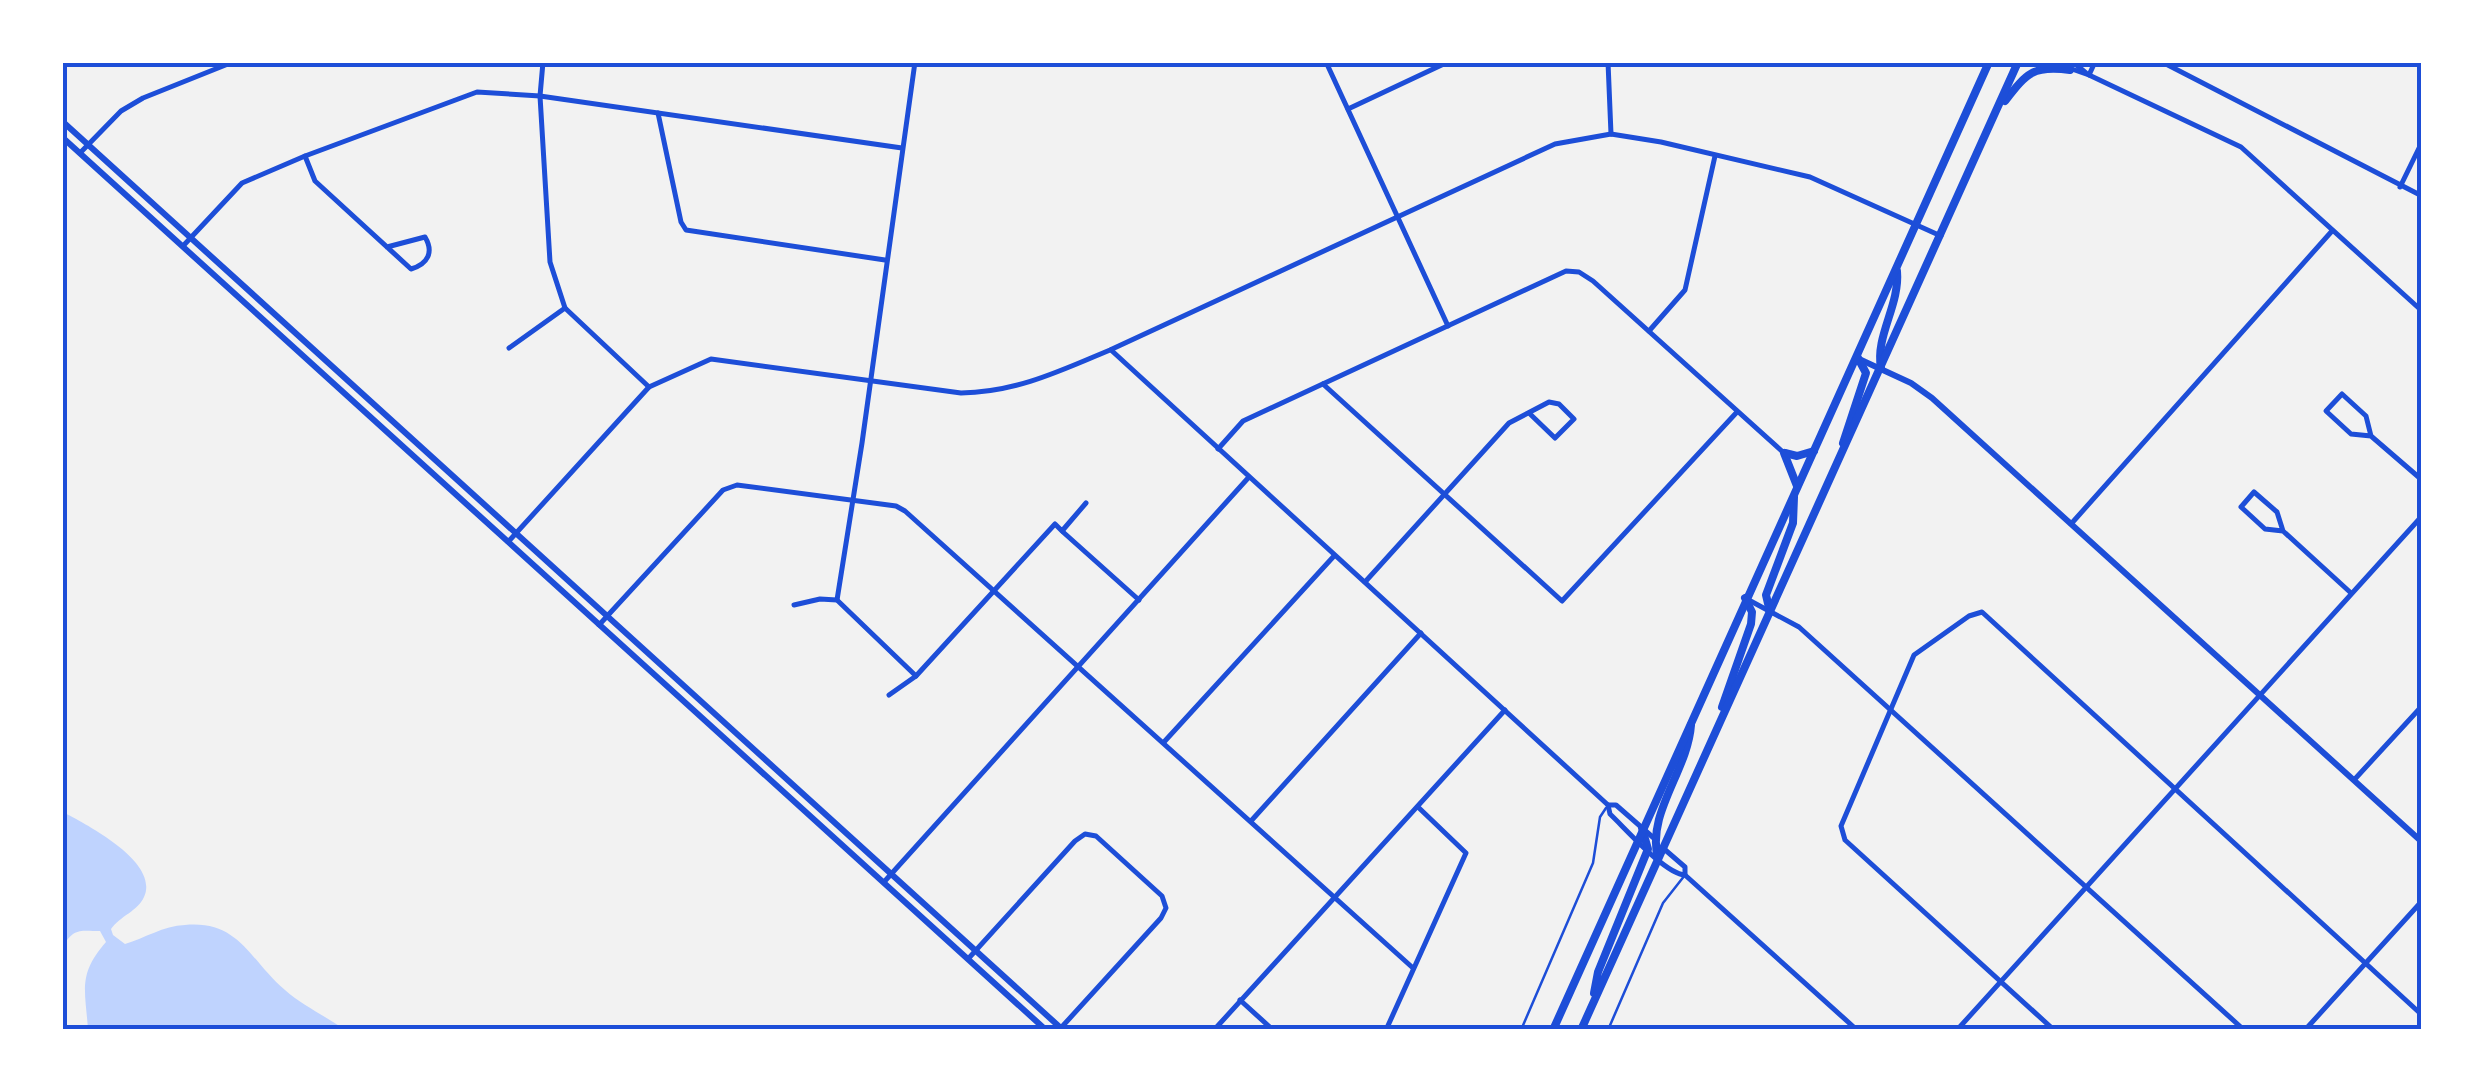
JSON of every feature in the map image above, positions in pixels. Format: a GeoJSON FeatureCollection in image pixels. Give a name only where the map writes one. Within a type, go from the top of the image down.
{"type":"FeatureCollection","features":[{"type":"Feature","properties":{"kind":"main road"},"geometry":{"type":"LineString","coordinates":[[1553,1030],[1989,62]]}},
{"type":"Feature","properties":{"kind":"main road"},"geometry":{"type":"LineString","coordinates":[[1581,1030],[2018,62]]}},
{"type":"Feature","properties":{"kind":"main road"},"geometry":{"type":"LineString","coordinates":[[1996,113],[2033,70],[2072,66]]}},
{"type":"Feature","properties":{"kind":"main road"},"geometry":{"type":"LineString","coordinates":[[62,121],[1061,1029]]}},
{"type":"Feature","properties":{"kind":"main road"},"geometry":{"type":"LineString","coordinates":[[62,137],[1046,1030]]}},
{"type":"Feature","properties":{"kind":"main road"},"geometry":{"type":"LineString","coordinates":[[1881,368],[1878,354],[1898,289],[1896,270]]}},
{"type":"Feature","properties":{"kind":"main road"},"geometry":{"type":"LineString","coordinates":[[1858,358],[1911,383],[1932,398],[2422,842]]}},
{"type":"Feature","properties":{"kind":"main road"},"geometry":{"type":"LineString","coordinates":[[1842,454],[1845,431],[1866,373],[1858,358]]}},
{"type":"Feature","properties":{"kind":"main road"},"geometry":{"type":"LineString","coordinates":[[1784,453],[1797,456],[1814,451]]}},
{"type":"Feature","properties":{"kind":"main road"},"geometry":{"type":"LineString","coordinates":[[1770,612],[1766,595],[1793,522],[1796,490],[1784,453]]}},
{"type":"Feature","properties":{"kind":"main road"},"geometry":{"type":"LineString","coordinates":[[1716,728],[1751,624],[1752,612],[1745,598]]}},
{"type":"Feature","properties":{"kind":"main road"},"geometry":{"type":"LineString","coordinates":[[1658,858],[1652,838],[1690,745],[1692,719]]}},
{"type":"Feature","properties":{"kind":"main road"},"geometry":{"type":"LineString","coordinates":[[1591,1008],[1598,972],[1648,849],[1642,828]]}},
{"type":"Feature","properties":{"kind":"street"},"geometry":{"type":"LineString","coordinates":[[80,153],[111,119],[139,100],[233,62]]}},
{"type":"Feature","properties":{"kind":"street"},"geometry":{"type":"LineString","coordinates":[[543,62],[540,96],[550,262],[565,308],[649,386]]}},
{"type":"Feature","properties":{"kind":"street"},"geometry":{"type":"LineString","coordinates":[[836,600],[854,501],[915,62]]}},
{"type":"Feature","properties":{"kind":"street"},"geometry":{"type":"LineString","coordinates":[[1326,62],[1448,326]]}},
{"type":"Feature","properties":{"kind":"street"},"geometry":{"type":"LineString","coordinates":[[1348,109],[1448,62]]}},
{"type":"Feature","properties":{"kind":"street"},"geometry":{"type":"LineString","coordinates":[[1608,62],[1611,134]]}},
{"type":"Feature","properties":{"kind":"street"},"geometry":{"type":"LineString","coordinates":[[2052,62],[2072,66],[2240,146],[2422,311]]}},
{"type":"Feature","properties":{"kind":"street"},"geometry":{"type":"LineString","coordinates":[[2089,75],[2095,62]]}},
{"type":"Feature","properties":{"kind":"street"},"geometry":{"type":"LineString","coordinates":[[2162,62],[2422,196]]}},
{"type":"Feature","properties":{"kind":"street"},"geometry":{"type":"LineString","coordinates":[[183,246],[242,183],[477,92],[540,96],[902,148]]}},
{"type":"Feature","properties":{"kind":"street"},"geometry":{"type":"LineString","coordinates":[[658,113],[681,222],[686,230],[885,260]]}},
{"type":"Feature","properties":{"kind":"street"},"geometry":{"type":"LineString","coordinates":[[508,542],[649,386],[710,359],[961,393],[994,393],[1110,350],[1555,144],[1611,134],[1810,177],[1940,236]]}},
{"type":"Feature","properties":{"kind":"street"},"geometry":{"type":"LineString","coordinates":[[2400,187],[2422,142]]}},
{"type":"Feature","properties":{"kind":"street"},"geometry":{"type":"LineString","coordinates":[[305,156],[316,181],[411,270],[430,255],[431,247],[425,238],[418,237],[387,247]]}},
{"type":"Feature","properties":{"kind":"street"},"geometry":{"type":"LineString","coordinates":[[1649,331],[1685,290],[1715,156]]}},
{"type":"Feature","properties":{"kind":"street"},"geometry":{"type":"LineString","coordinates":[[2071,524],[2332,231]]}},
{"type":"Feature","properties":{"kind":"street"},"geometry":{"type":"LineString","coordinates":[[1218,448],[1243,421],[1566,271],[1580,272],[1784,453]]}},
{"type":"Feature","properties":{"kind":"street"},"geometry":{"type":"LineString","coordinates":[[509,348],[565,308]]}},
{"type":"Feature","properties":{"kind":"street"},"geometry":{"type":"LineString","coordinates":[[1110,350],[1608,804],[1616,805],[1642,828],[1684,867],[1685,876]]}},
{"type":"Feature","properties":{"kind":"street"},"geometry":{"type":"LineString","coordinates":[[1323,384],[1562,601],[1737,412]]}},
{"type":"Feature","properties":{"kind":"street"},"geometry":{"type":"LineString","coordinates":[[2371,436],[2366,416],[2342,394],[2326,412],[2351,434],[2371,436],[2422,480]]}},
{"type":"Feature","properties":{"kind":"street"},"geometry":{"type":"LineString","coordinates":[[1365,582],[1509,423],[1541,404],[1554,402],[1574,419],[1556,438],[1529,413]]}},
{"type":"Feature","properties":{"kind":"street"},"geometry":{"type":"LineString","coordinates":[[884,882],[1249,478]]}},
{"type":"Feature","properties":{"kind":"street"},"geometry":{"type":"LineString","coordinates":[[599,625],[723,490],[737,484],[896,506],[1080,665],[1413,968]]}},
{"type":"Feature","properties":{"kind":"street"},"geometry":{"type":"LineString","coordinates":[[2282,531],[2265,529],[2241,508],[2254,492],[2277,512],[2282,531],[2351,593]]}},
{"type":"Feature","properties":{"kind":"street"},"geometry":{"type":"LineString","coordinates":[[1062,530],[1086,503]]}},
{"type":"Feature","properties":{"kind":"street"},"geometry":{"type":"LineString","coordinates":[[1957,1030],[2422,516]]}},
{"type":"Feature","properties":{"kind":"street"},"geometry":{"type":"LineString","coordinates":[[889,695],[916,676],[1055,524],[1139,600]]}},
{"type":"Feature","properties":{"kind":"street"},"geometry":{"type":"LineString","coordinates":[[1164,742],[1335,554]]}},
{"type":"Feature","properties":{"kind":"street"},"geometry":{"type":"LineString","coordinates":[[794,605],[820,598],[836,600],[916,676]]}},
{"type":"Feature","properties":{"kind":"street"},"geometry":{"type":"LineString","coordinates":[[1745,598],[1799,627],[2244,1030]]}},
{"type":"Feature","properties":{"kind":"street"},"geometry":{"type":"LineString","coordinates":[[2054,1030],[1846,840],[1841,826],[1914,655],[1982,612],[2422,1015]]}},
{"type":"Feature","properties":{"kind":"street"},"geometry":{"type":"LineString","coordinates":[[1251,821],[1421,633]]}},
{"type":"Feature","properties":{"kind":"street"},"geometry":{"type":"LineString","coordinates":[[2354,780],[2422,706]]}},
{"type":"Feature","properties":{"kind":"street"},"geometry":{"type":"LineString","coordinates":[[1214,1030],[1506,710]]}},
{"type":"Feature","properties":{"kind":"street"},"geometry":{"type":"LineString","coordinates":[[1608,804],[1610,814],[1648,849],[1677,875],[1685,876],[1857,1030]]}},
{"type":"Feature","properties":{"kind":"street"},"geometry":{"type":"LineString","coordinates":[[1386,1030],[1466,853],[1418,807]]}},
{"type":"Feature","properties":{"kind":"street"},"geometry":{"type":"LineString","coordinates":[[968,960],[1075,841],[1085,834],[1096,836],[1162,896],[1166,908],[1061,1029]]}},
{"type":"Feature","properties":{"kind":"street"},"geometry":{"type":"LineString","coordinates":[[2304,1030],[2422,901]]}},
{"type":"Feature","properties":{"kind":"street"},"geometry":{"type":"LineString","coordinates":[[1240,1000],[1272,1030]]}},
{"type":"Feature","properties":{"kind":"lane"},"geometry":{"type":"LineString","coordinates":[[1521,1030],[1592,863],[1600,817],[1608,804]]}},
{"type":"Feature","properties":{"kind":"lane"},"geometry":{"type":"LineString","coordinates":[[1608,1030],[1664,903],[1685,876]]}},
{"type":"Feature","properties":{"kind":"water"},"geometry":{"type":"Polygon","coordinates":[[[63,812],[119,846],[141,871],[146,884],[144,897],[111,929],[113,935],[125,944],[177,926],[219,929],[242,945],[292,995],[344,1029],[88,1029],[87,973],[106,942],[100,931],[83,931],[70,936],[63,947],[63,812]]]}}]}
